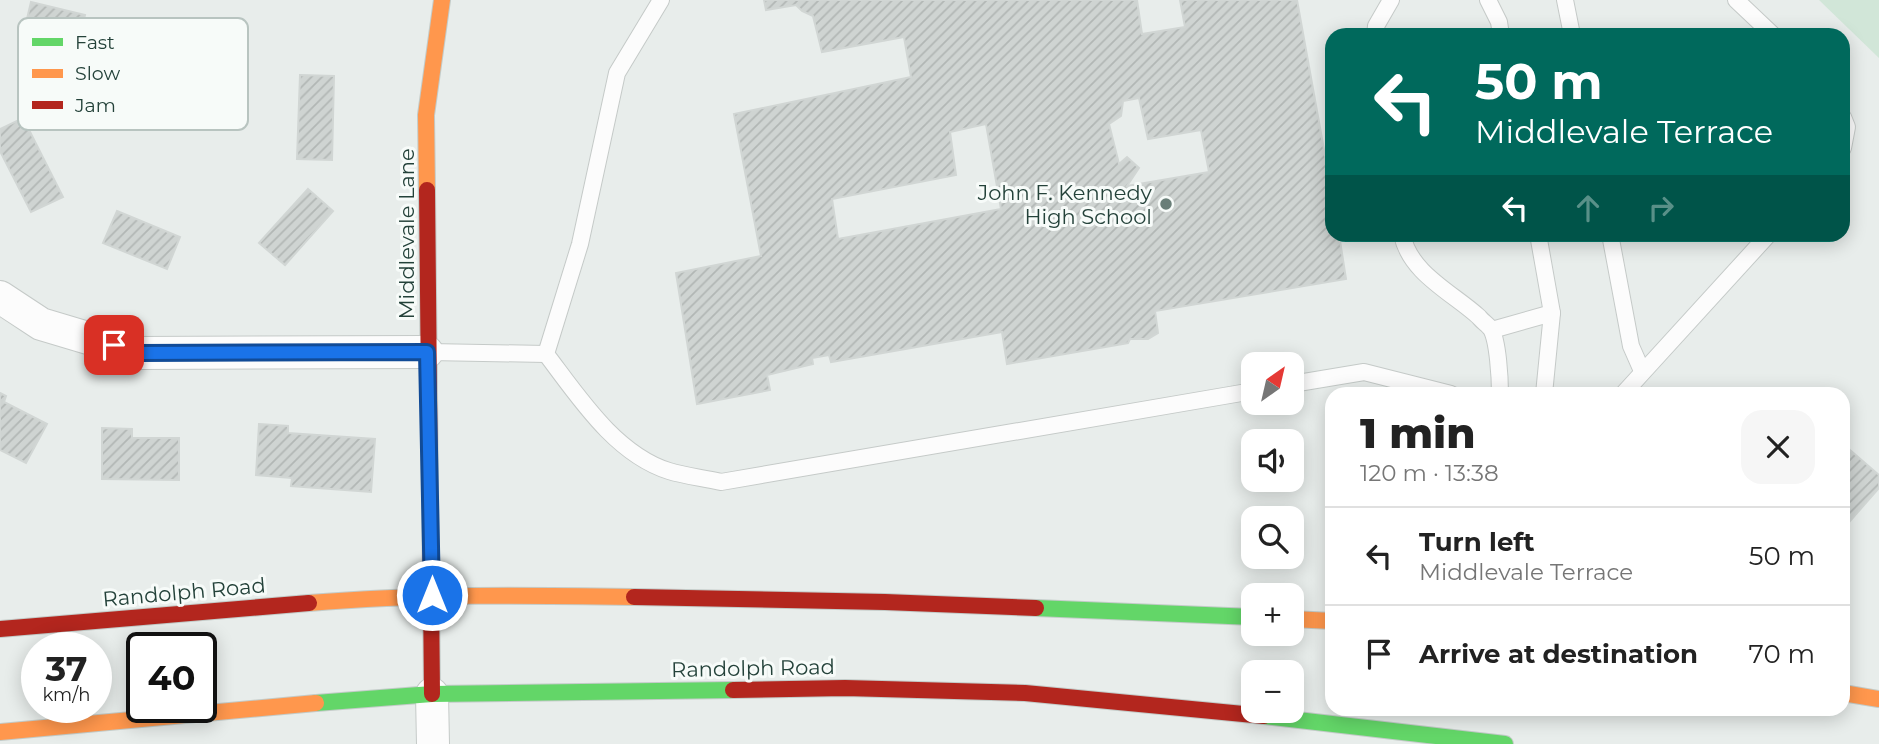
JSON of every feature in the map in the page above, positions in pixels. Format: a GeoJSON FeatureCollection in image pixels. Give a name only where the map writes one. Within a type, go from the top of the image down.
{"type":"FeatureCollection","features":[{"type":"Feature","properties":{"kind":"main road","name":"Middlevale Lane"},"geometry":{"type":"LineString","coordinates":[[432,694],[426,115],[442,0]]}},
{"type":"Feature","properties":{"kind":"main road","name":"Randolph Road"},"geometry":{"type":"LineString","coordinates":[[0,629],[381,597],[479,594],[898,602],[1241,616]]}},
{"type":"Feature","properties":{"kind":"main road"},"geometry":{"type":"LineString","coordinates":[[1304,620],[1325,621]]}},
{"type":"Feature","properties":{"kind":"main road","name":"Randolph Road"},"geometry":{"type":"LineString","coordinates":[[0,732],[432,694],[845,688],[1025,693],[1205,709],[1505,744]]}},
{"type":"Feature","properties":{"kind":"main road"},"geometry":{"type":"LineString","coordinates":[[1850,694],[1879,699]]}},
{"type":"Feature","properties":{"kind":"main road"},"geometry":{"type":"LineString","coordinates":[[1205,709],[1241,707]]}},
{"type":"Feature","properties":{"kind":"main road"},"geometry":{"type":"LineString","coordinates":[[1475,742],[1478,719]]}},
{"type":"Feature","properties":{"kind":"street"},"geometry":{"type":"LineString","coordinates":[[0,297],[41,324],[138,353],[427,352]]}},
{"type":"Feature","properties":{"kind":"street"},"geometry":{"type":"LineString","coordinates":[[432,694],[433,744]]}},
{"type":"Feature","properties":{"kind":"lane"},"geometry":{"type":"LineString","coordinates":[[545,354],[580,244],[617,73],[661,0]]}},
{"type":"Feature","properties":{"kind":"lane"},"geometry":{"type":"LineString","coordinates":[[1376,28],[1391,0]]}},
{"type":"Feature","properties":{"kind":"lane"},"geometry":{"type":"LineString","coordinates":[[1488,0],[1500,28]]}},
{"type":"Feature","properties":{"kind":"lane"},"geometry":{"type":"LineString","coordinates":[[1565,0],[1571,28]]}},
{"type":"Feature","properties":{"kind":"lane"},"geometry":{"type":"LineString","coordinates":[[1736,0],[1766,28]]}},
{"type":"Feature","properties":{"kind":"lane"},"geometry":{"type":"LineString","coordinates":[[1404,242],[1427,276],[1466,305],[1492,330],[1500,387]]}},
{"type":"Feature","properties":{"kind":"lane"},"geometry":{"type":"LineString","coordinates":[[1539,242],[1552,313],[1545,387]]}},
{"type":"Feature","properties":{"kind":"lane"},"geometry":{"type":"LineString","coordinates":[[1612,242],[1631,346],[1642,371]]}},
{"type":"Feature","properties":{"kind":"lane"},"geometry":{"type":"LineString","coordinates":[[1629,387],[1762,242]]}},
{"type":"Feature","properties":{"kind":"lane"},"geometry":{"type":"LineString","coordinates":[[1492,330],[1552,313]]}},
{"type":"Feature","properties":{"kind":"lane"},"geometry":{"type":"LineString","coordinates":[[427,352],[545,354]]}},
{"type":"Feature","properties":{"kind":"lane"},"geometry":{"type":"LineString","coordinates":[[545,354],[594,417],[627,449],[666,470],[721,482],[1241,393]]}},
{"type":"Feature","properties":{"kind":"lane"},"geometry":{"type":"LineString","coordinates":[[1304,382],[1364,372],[1423,387]]}},
{"type":"Feature","properties":{"kind":"green space"},"geometry":{"type":"Polygon","coordinates":[[[1819,0],[1879,0],[1879,58],[1850,28],[1819,0]]]}},
{"type":"Feature","properties":{"kind":"building","name":"John F. Kennedy High School"},"geometry":{"type":"Polygon","coordinates":[[[764,0],[1137,0],[1142,34],[1185,27],[1180,0],[1297,0],[1325,155],[1325,242],[1340,242],[1346,279],[1155,311],[1158,333],[1148,339],[1130,339],[1128,343],[1007,364],[1002,332],[831,362],[829,355],[812,358],[813,364],[767,375],[770,390],[697,404],[676,273],[761,256],[734,114],[911,77],[904,37],[822,52],[813,16],[796,5],[766,10],[764,0]],[[1139,98],[1123,101],[1121,116],[1109,124],[1119,164],[1127,157],[1139,168],[1127,186],[1209,172],[1201,130],[1148,139],[1139,98]],[[986,124],[950,132],[956,175],[832,199],[838,239],[1001,209],[986,124]]]}},
{"type":"Feature","properties":{"kind":"building"},"geometry":{"type":"Polygon","coordinates":[[[31,2],[85,15],[84,18],[27,18],[31,2]]]}},
{"type":"Feature","properties":{"kind":"building"},"geometry":{"type":"Polygon","coordinates":[[[300,75],[334,76],[332,160],[297,159],[300,75]]]}},
{"type":"Feature","properties":{"kind":"building"},"geometry":{"type":"Polygon","coordinates":[[[18,120],[18,130],[29,130],[63,197],[31,212],[0,151],[0,129],[18,120]]]}},
{"type":"Feature","properties":{"kind":"building"},"geometry":{"type":"Polygon","coordinates":[[[308,189],[333,211],[285,265],[259,243],[308,189]]]}},
{"type":"Feature","properties":{"kind":"building"},"geometry":{"type":"Polygon","coordinates":[[[117,211],[180,237],[167,269],[103,243],[117,211]]]}},
{"type":"Feature","properties":{"kind":"building"},"geometry":{"type":"Polygon","coordinates":[[[0,393],[6,396],[4,402],[47,424],[26,463],[0,450],[0,393]]]}},
{"type":"Feature","properties":{"kind":"building"},"geometry":{"type":"Polygon","coordinates":[[[259,424],[288,426],[288,433],[375,439],[371,492],[291,486],[292,478],[256,475],[259,424]]]}},
{"type":"Feature","properties":{"kind":"building"},"geometry":{"type":"Polygon","coordinates":[[[102,428],[132,429],[132,438],[179,438],[179,480],[102,479],[102,428]]]}},
{"type":"Feature","properties":{"kind":"building"},"geometry":{"type":"Polygon","coordinates":[[[1850,450],[1879,475],[1879,488],[1850,521],[1850,450]]]}},
{"type":"Feature","properties":{"kind":"traffic: fast"},"geometry":{"type":"LineString","coordinates":[[1036,608],[1241,617]]}},
{"type":"Feature","properties":{"kind":"traffic: fast"},"geometry":{"type":"LineString","coordinates":[[316,703],[432,694],[733,690]]}},
{"type":"Feature","properties":{"kind":"traffic: fast"},"geometry":{"type":"LineString","coordinates":[[1304,721],[1505,744]]}},
{"type":"Feature","properties":{"kind":"traffic: slow"},"geometry":{"type":"LineString","coordinates":[[427,190],[426,115],[442,0]]}},
{"type":"Feature","properties":{"kind":"traffic: slow"},"geometry":{"type":"LineString","coordinates":[[309,603],[431,597],[634,597]]}},
{"type":"Feature","properties":{"kind":"traffic: slow"},"geometry":{"type":"LineString","coordinates":[[1304,620],[1325,621]]}},
{"type":"Feature","properties":{"kind":"traffic: slow"},"geometry":{"type":"LineString","coordinates":[[1850,694],[1879,699]]}},
{"type":"Feature","properties":{"kind":"traffic: slow"},"geometry":{"type":"LineString","coordinates":[[0,732],[316,703]]}},
{"type":"Feature","properties":{"kind":"traffic: jam"},"geometry":{"type":"LineString","coordinates":[[427,190],[432,694]]}},
{"type":"Feature","properties":{"kind":"traffic: jam"},"geometry":{"type":"LineString","coordinates":[[634,597],[1036,608]]}},
{"type":"Feature","properties":{"kind":"traffic: jam"},"geometry":{"type":"LineString","coordinates":[[0,629],[309,603]]}},
{"type":"Feature","properties":{"kind":"traffic: jam"},"geometry":{"type":"LineString","coordinates":[[733,690],[845,688],[1025,693],[1241,714]]}},
{"type":"Feature","properties":{"kind":"place","name":"John F. Kennedy High School"},"geometry":{"type":"Point","coordinates":[1166,204]}},
{"type":"Feature","properties":{"kind":"route"},"geometry":{"type":"LineString","coordinates":[[114,345],[138,353],[427,352],[432,595]]}}]}
